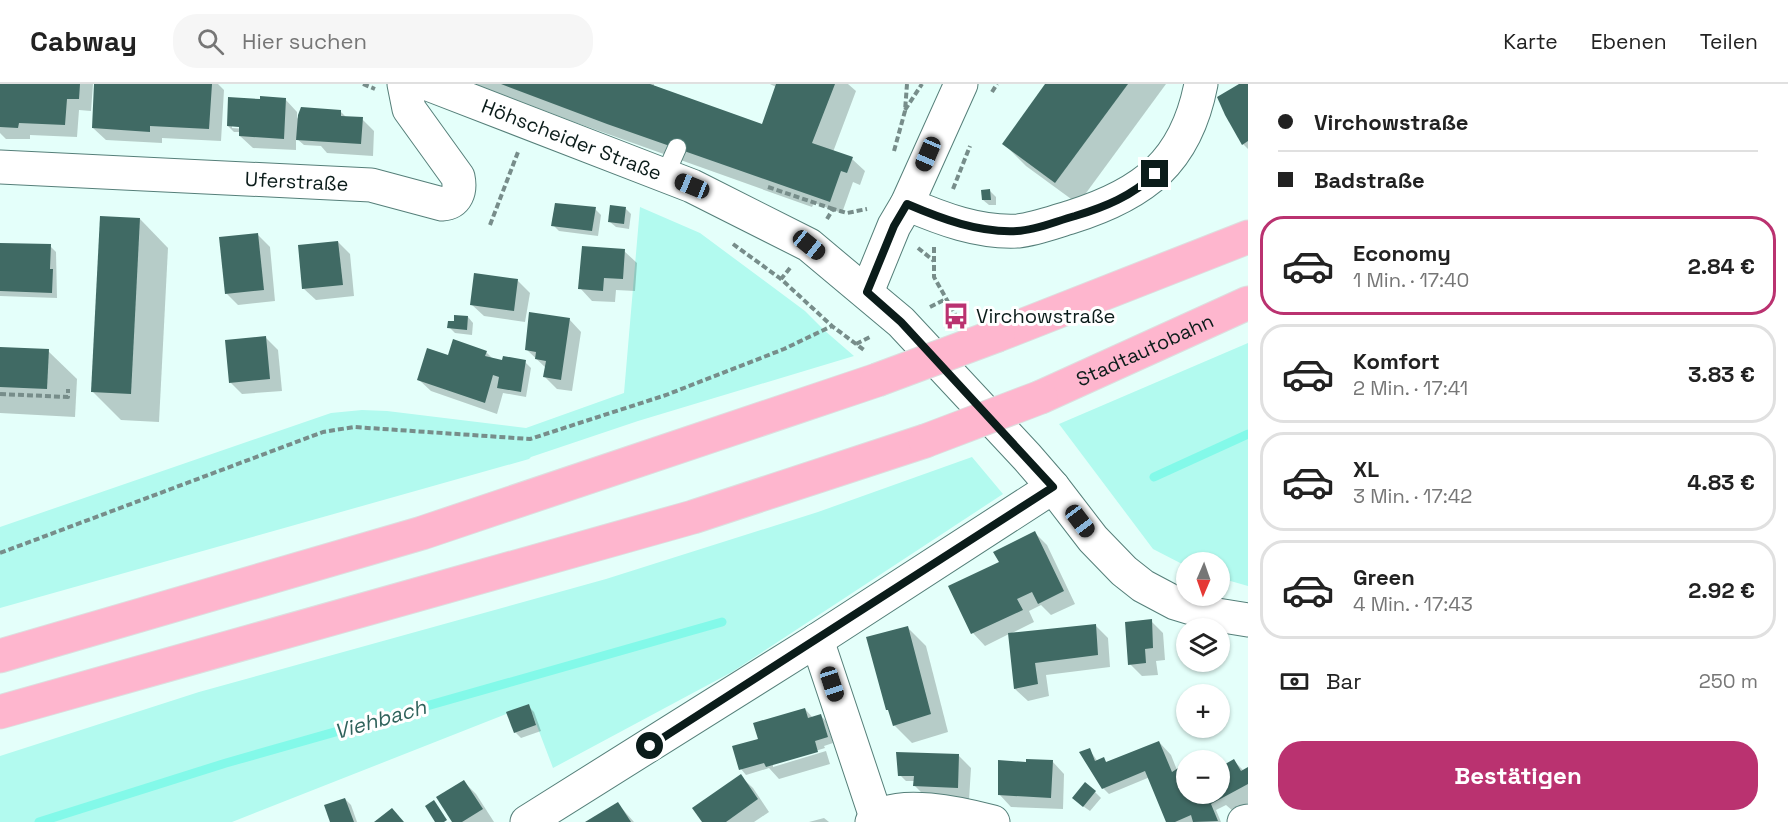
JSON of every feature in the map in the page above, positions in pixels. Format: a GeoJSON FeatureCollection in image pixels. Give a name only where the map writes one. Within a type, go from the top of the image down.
{"type":"FeatureCollection","features":[{"type":"Feature","properties":{"kind":"highway"},"geometry":{"type":"LineString","coordinates":[[0,657],[422,533],[871,366],[998,335],[1248,237]]}},
{"type":"Feature","properties":{"kind":"highway","name":"Stadtautobahn"},"geometry":{"type":"LineString","coordinates":[[0,712],[693,518],[925,441],[1041,397],[1248,303]]}},
{"type":"Feature","properties":{"kind":"street","name":"Uferstraße"},"geometry":{"type":"LineString","coordinates":[[0,167],[370,185],[448,204],[454,200],[460,188],[458,177],[409,108],[404,84]]}},
{"type":"Feature","properties":{"kind":"street","name":"Höhscheider Straße"},"geometry":{"type":"LineString","coordinates":[[428,84],[671,162],[692,186],[809,245],[901,322],[1053,487],[1105,552],[1124,571],[1143,586],[1176,603],[1248,620]]}},
{"type":"Feature","properties":{"kind":"street"},"geometry":{"type":"LineString","coordinates":[[907,204],[941,219],[982,228],[1016,231],[1033,229],[1095,210],[1141,187],[1168,161],[1186,136],[1198,100],[1200,84]]}},
{"type":"Feature","properties":{"kind":"street"},"geometry":{"type":"LineString","coordinates":[[867,292],[894,226],[976,89]]}},
{"type":"Feature","properties":{"kind":"street"},"geometry":{"type":"LineString","coordinates":[[530,821],[817,640],[1053,487]]}},
{"type":"Feature","properties":{"kind":"street"},"geometry":{"type":"LineString","coordinates":[[817,640],[874,819],[899,810],[923,809],[993,822]]}},
{"type":"Feature","properties":{"kind":"path"},"geometry":{"type":"LineString","coordinates":[[907,84],[905,111],[922,84]]}},
{"type":"Feature","properties":{"kind":"path"},"geometry":{"type":"LineString","coordinates":[[976,89],[997,84]]}},
{"type":"Feature","properties":{"kind":"path"},"geometry":{"type":"LineString","coordinates":[[956,316],[934,277],[934,248],[941,219],[975,135]]}},
{"type":"Feature","properties":{"kind":"path"},"geometry":{"type":"LineString","coordinates":[[490,225],[522,143]]}},
{"type":"Feature","properties":{"kind":"path"},"geometry":{"type":"LineString","coordinates":[[0,553],[323,432],[354,427],[530,438],[666,395],[784,349],[832,326],[871,366]]}},
{"type":"Feature","properties":{"kind":"path"},"geometry":{"type":"LineString","coordinates":[[0,394],[68,397],[68,390]]}},
{"type":"Feature","properties":{"kind":"green space"},"geometry":{"type":"Polygon","coordinates":[[[640,207],[700,233],[805,311],[854,356],[638,421],[529,459],[0,608],[0,527],[331,413],[362,410],[387,411],[526,428],[624,393],[640,207]]]}},
{"type":"Feature","properties":{"kind":"green space"},"geometry":{"type":"Polygon","coordinates":[[[1248,343],[1248,586],[1230,581],[1230,552],[1176,552],[1176,561],[1153,549],[1059,424],[1248,343]]]}},
{"type":"Feature","properties":{"kind":"green space"},"geometry":{"type":"Polygon","coordinates":[[[972,457],[1003,494],[732,672],[553,768],[529,705],[232,822],[0,822],[0,756],[199,692],[606,579],[818,512],[972,457]]]}},
{"type":"Feature","properties":{"kind":"building"},"geometry":{"type":"Polygon","coordinates":[[[0,84],[80,84],[79,99],[67,99],[65,125],[19,123],[18,128],[0,127],[0,84]]]}},
{"type":"Feature","properties":{"kind":"building"},"geometry":{"type":"Polygon","coordinates":[[[94,84],[212,84],[209,129],[150,126],[150,132],[92,128],[94,84]]]}},
{"type":"Feature","properties":{"kind":"building"},"geometry":{"type":"Polygon","coordinates":[[[501,84],[650,84],[762,124],[776,84],[835,84],[812,143],[853,157],[847,173],[841,171],[830,202],[607,124],[501,84]]]}},
{"type":"Feature","properties":{"kind":"building"},"geometry":{"type":"Polygon","coordinates":[[[1045,84],[1128,84],[1055,183],[1002,144],[1045,84]]]}},
{"type":"Feature","properties":{"kind":"building"},"geometry":{"type":"Polygon","coordinates":[[[1239,84],[1248,84],[1248,141],[1242,145],[1217,97],[1239,84]]]}},
{"type":"Feature","properties":{"kind":"building"},"geometry":{"type":"Polygon","coordinates":[[[260,96],[286,98],[284,139],[239,136],[239,127],[227,126],[228,97],[260,99],[260,96]]]}},
{"type":"Feature","properties":{"kind":"building"},"geometry":{"type":"Polygon","coordinates":[[[301,107],[341,110],[341,116],[363,117],[361,144],[296,140],[301,107]]]}},
{"type":"Feature","properties":{"kind":"building"},"geometry":{"type":"Polygon","coordinates":[[[990,189],[991,200],[982,200],[981,190],[990,189]]]}},
{"type":"Feature","properties":{"kind":"building"},"geometry":{"type":"Polygon","coordinates":[[[555,203],[596,207],[592,231],[551,226],[555,203]]]}},
{"type":"Feature","properties":{"kind":"building"},"geometry":{"type":"Polygon","coordinates":[[[610,205],[626,207],[624,224],[608,222],[610,205]]]}},
{"type":"Feature","properties":{"kind":"building"},"geometry":{"type":"Polygon","coordinates":[[[100,216],[140,218],[131,394],[91,392],[100,216]]]}},
{"type":"Feature","properties":{"kind":"building"},"geometry":{"type":"Polygon","coordinates":[[[258,233],[264,290],[225,294],[219,237],[258,233]]]}},
{"type":"Feature","properties":{"kind":"building"},"geometry":{"type":"Polygon","coordinates":[[[338,241],[343,285],[302,289],[298,245],[338,241]]]}},
{"type":"Feature","properties":{"kind":"building"},"geometry":{"type":"Polygon","coordinates":[[[0,243],[51,244],[52,293],[0,291],[0,243]]]}},
{"type":"Feature","properties":{"kind":"building"},"geometry":{"type":"Polygon","coordinates":[[[582,246],[625,249],[623,279],[604,278],[603,291],[578,289],[582,246]]]}},
{"type":"Feature","properties":{"kind":"building"},"geometry":{"type":"Polygon","coordinates":[[[474,273],[518,279],[514,311],[470,305],[474,273]]]}},
{"type":"Feature","properties":{"kind":"building"},"geometry":{"type":"Polygon","coordinates":[[[529,312],[570,318],[561,380],[543,377],[546,361],[535,359],[536,352],[525,350],[529,312]]]}},
{"type":"Feature","properties":{"kind":"building"},"geometry":{"type":"Polygon","coordinates":[[[454,315],[468,316],[467,330],[447,328],[448,321],[454,321],[454,315]]]}},
{"type":"Feature","properties":{"kind":"building"},"geometry":{"type":"Polygon","coordinates":[[[266,336],[270,379],[229,383],[225,340],[266,336]]]}},
{"type":"Feature","properties":{"kind":"building"},"geometry":{"type":"Polygon","coordinates":[[[453,339],[487,351],[485,356],[502,360],[503,356],[526,360],[521,392],[497,388],[499,377],[493,375],[485,403],[417,380],[427,348],[448,355],[453,339]]]}},
{"type":"Feature","properties":{"kind":"building"},"geometry":{"type":"Polygon","coordinates":[[[0,347],[49,349],[47,389],[0,387],[0,347]]]}},
{"type":"Feature","properties":{"kind":"building"},"geometry":{"type":"Polygon","coordinates":[[[1035,531],[1064,591],[1038,604],[1032,592],[1017,599],[1023,610],[971,634],[948,586],[999,562],[993,552],[1035,531]]]}},
{"type":"Feature","properties":{"kind":"building"},"geometry":{"type":"Polygon","coordinates":[[[1152,619],[1153,648],[1145,649],[1146,663],[1128,665],[1125,622],[1152,619]]]}},
{"type":"Feature","properties":{"kind":"building"},"geometry":{"type":"Polygon","coordinates":[[[1096,624],[1098,655],[1035,663],[1038,684],[1014,689],[1008,633],[1096,624]]]}},
{"type":"Feature","properties":{"kind":"building"},"geometry":{"type":"Polygon","coordinates":[[[908,626],[931,714],[893,726],[888,710],[886,710],[866,637],[908,626]]]}},
{"type":"Feature","properties":{"kind":"building"},"geometry":{"type":"Polygon","coordinates":[[[529,704],[536,725],[514,733],[506,712],[529,704]]]}},
{"type":"Feature","properties":{"kind":"building"},"geometry":{"type":"Polygon","coordinates":[[[805,708],[808,718],[821,714],[828,737],[815,741],[818,752],[766,767],[764,763],[739,770],[732,746],[758,739],[753,723],[805,708]]]}},
{"type":"Feature","properties":{"kind":"building"},"geometry":{"type":"Polygon","coordinates":[[[1159,741],[1172,772],[1176,769],[1176,804],[1211,804],[1218,821],[1193,822],[1191,815],[1175,822],[1166,822],[1145,771],[1102,789],[1079,752],[1090,748],[1095,761],[1104,757],[1106,762],[1159,741]]]}},
{"type":"Feature","properties":{"kind":"building"},"geometry":{"type":"Polygon","coordinates":[[[896,752],[959,754],[958,788],[913,786],[914,776],[898,776],[896,752]]]}},
{"type":"Feature","properties":{"kind":"building"},"geometry":{"type":"Polygon","coordinates":[[[1026,759],[1053,760],[1051,798],[998,795],[998,760],[1026,762],[1026,759]]]}},
{"type":"Feature","properties":{"kind":"building"},"geometry":{"type":"Polygon","coordinates":[[[1234,759],[1241,771],[1248,767],[1248,784],[1230,794],[1230,761],[1234,759]]]}},
{"type":"Feature","properties":{"kind":"building"},"geometry":{"type":"Polygon","coordinates":[[[741,774],[758,799],[726,822],[702,822],[692,808],[741,774]]]}},
{"type":"Feature","properties":{"kind":"building"},"geometry":{"type":"Polygon","coordinates":[[[464,780],[483,809],[462,822],[452,822],[436,797],[464,780]]]}},
{"type":"Feature","properties":{"kind":"building"},"geometry":{"type":"Polygon","coordinates":[[[1085,782],[1096,791],[1083,807],[1072,798],[1085,782]]]}},
{"type":"Feature","properties":{"kind":"building"},"geometry":{"type":"Polygon","coordinates":[[[345,798],[354,822],[330,822],[324,805],[345,798]]]}},
{"type":"Feature","properties":{"kind":"building"},"geometry":{"type":"Polygon","coordinates":[[[434,800],[447,820],[444,822],[435,822],[425,806],[434,800]]]}},
{"type":"Feature","properties":{"kind":"building"},"geometry":{"type":"Polygon","coordinates":[[[618,802],[631,822],[585,822],[618,802]]]}},
{"type":"Feature","properties":{"kind":"building"},"geometry":{"type":"Polygon","coordinates":[[[392,808],[404,822],[374,822],[392,808]]]}},
{"type":"Feature","properties":{"kind":"waterway","name":"Viehbach"},"geometry":{"type":"LineString","coordinates":[[1154,477],[1248,434]]}},
{"type":"Feature","properties":{"kind":"waterway","name":"Viehbach"},"geometry":{"type":"LineString","coordinates":[[39,822],[226,763],[722,622]]}},
{"type":"Feature","properties":{"kind":"place","name":"Virchowstraße"},"geometry":{"type":"Point","coordinates":[956,316]}},
{"type":"Feature","properties":{"kind":"route"},"geometry":{"type":"LineString","coordinates":[[650,746],[1053,487],[901,322],[867,292],[894,226],[907,204],[950,222],[1016,231],[1033,229],[1112,203],[1141,187],[1155,174]]}}]}
